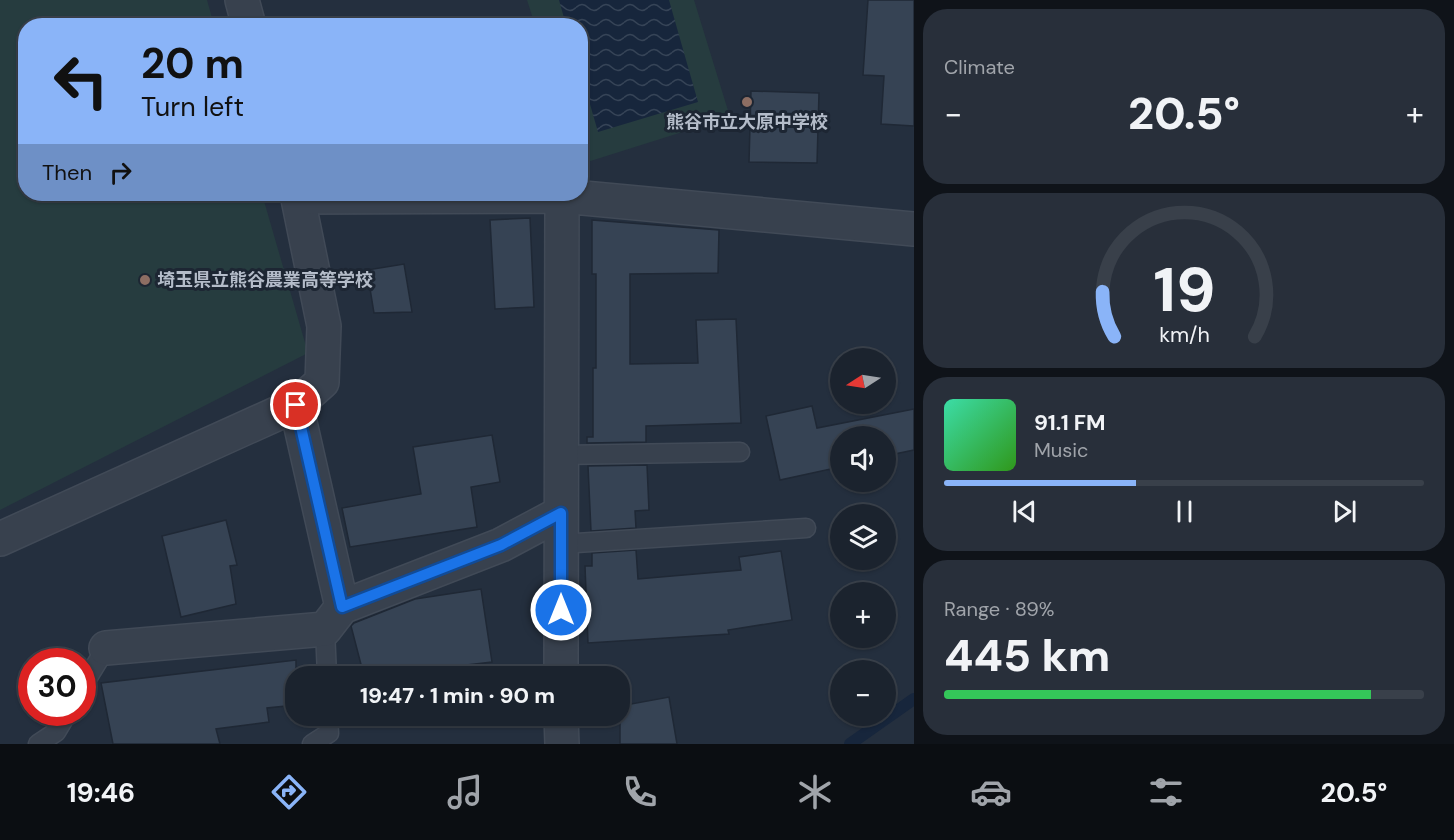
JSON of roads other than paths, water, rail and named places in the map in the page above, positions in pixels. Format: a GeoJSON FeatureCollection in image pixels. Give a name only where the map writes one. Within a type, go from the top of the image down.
{"type":"FeatureCollection","features":[{"type":"Feature","properties":{"kind":"street"},"geometry":{"type":"LineString","coordinates":[[242,0],[247,18]]}},
{"type":"Feature","properties":{"kind":"street"},"geometry":{"type":"LineString","coordinates":[[588,198],[914,229]]}},
{"type":"Feature","properties":{"kind":"street"},"geometry":{"type":"LineString","coordinates":[[0,539],[296,405],[322,382],[324,326],[298,201]]}},
{"type":"Feature","properties":{"kind":"street"},"geometry":{"type":"LineString","coordinates":[[561,666],[562,201]]}},
{"type":"Feature","properties":{"kind":"street"},"geometry":{"type":"LineString","coordinates":[[296,405],[333,618]]}},
{"type":"Feature","properties":{"kind":"street"},"geometry":{"type":"LineString","coordinates":[[106,648],[333,618],[501,545],[561,528]]}},
{"type":"Feature","properties":{"kind":"street"},"geometry":{"type":"LineString","coordinates":[[561,726],[562,744]]}},
{"type":"Feature","properties":{"kind":"lane"},"geometry":{"type":"LineString","coordinates":[[561,455],[740,452]]}},
{"type":"Feature","properties":{"kind":"lane"},"geometry":{"type":"LineString","coordinates":[[561,528],[806,528]]}},
{"type":"Feature","properties":{"kind":"lane"},"geometry":{"type":"LineString","coordinates":[[328,666],[333,618]]}},
{"type":"Feature","properties":{"kind":"lane"},"geometry":{"type":"LineString","coordinates":[[96,664],[106,648]]}},
{"type":"Feature","properties":{"kind":"lane"},"geometry":{"type":"LineString","coordinates":[[38,744],[56,732],[60,726]]}},
{"type":"Feature","properties":{"kind":"lane"},"geometry":{"type":"LineString","coordinates":[[312,744],[329,733],[329,726]]}},
{"type":"Feature","properties":{"kind":"water"},"geometry":{"type":"Polygon","coordinates":[[[559,0],[669,0],[698,102],[598,132],[588,97],[588,18],[564,18],[559,0]]]}},
{"type":"Feature","properties":{"kind":"waterway"},"geometry":{"type":"LineString","coordinates":[[850,744],[914,699]]}},
{"type":"Feature","properties":{"kind":"place","name":"熊谷市立大原中学校"},"geometry":{"type":"Point","coordinates":[747,102]}},
{"type":"Feature","properties":{"kind":"place","name":"埼玉県立熊谷農業高等学校"},"geometry":{"type":"Point","coordinates":[145,280]}}]}
